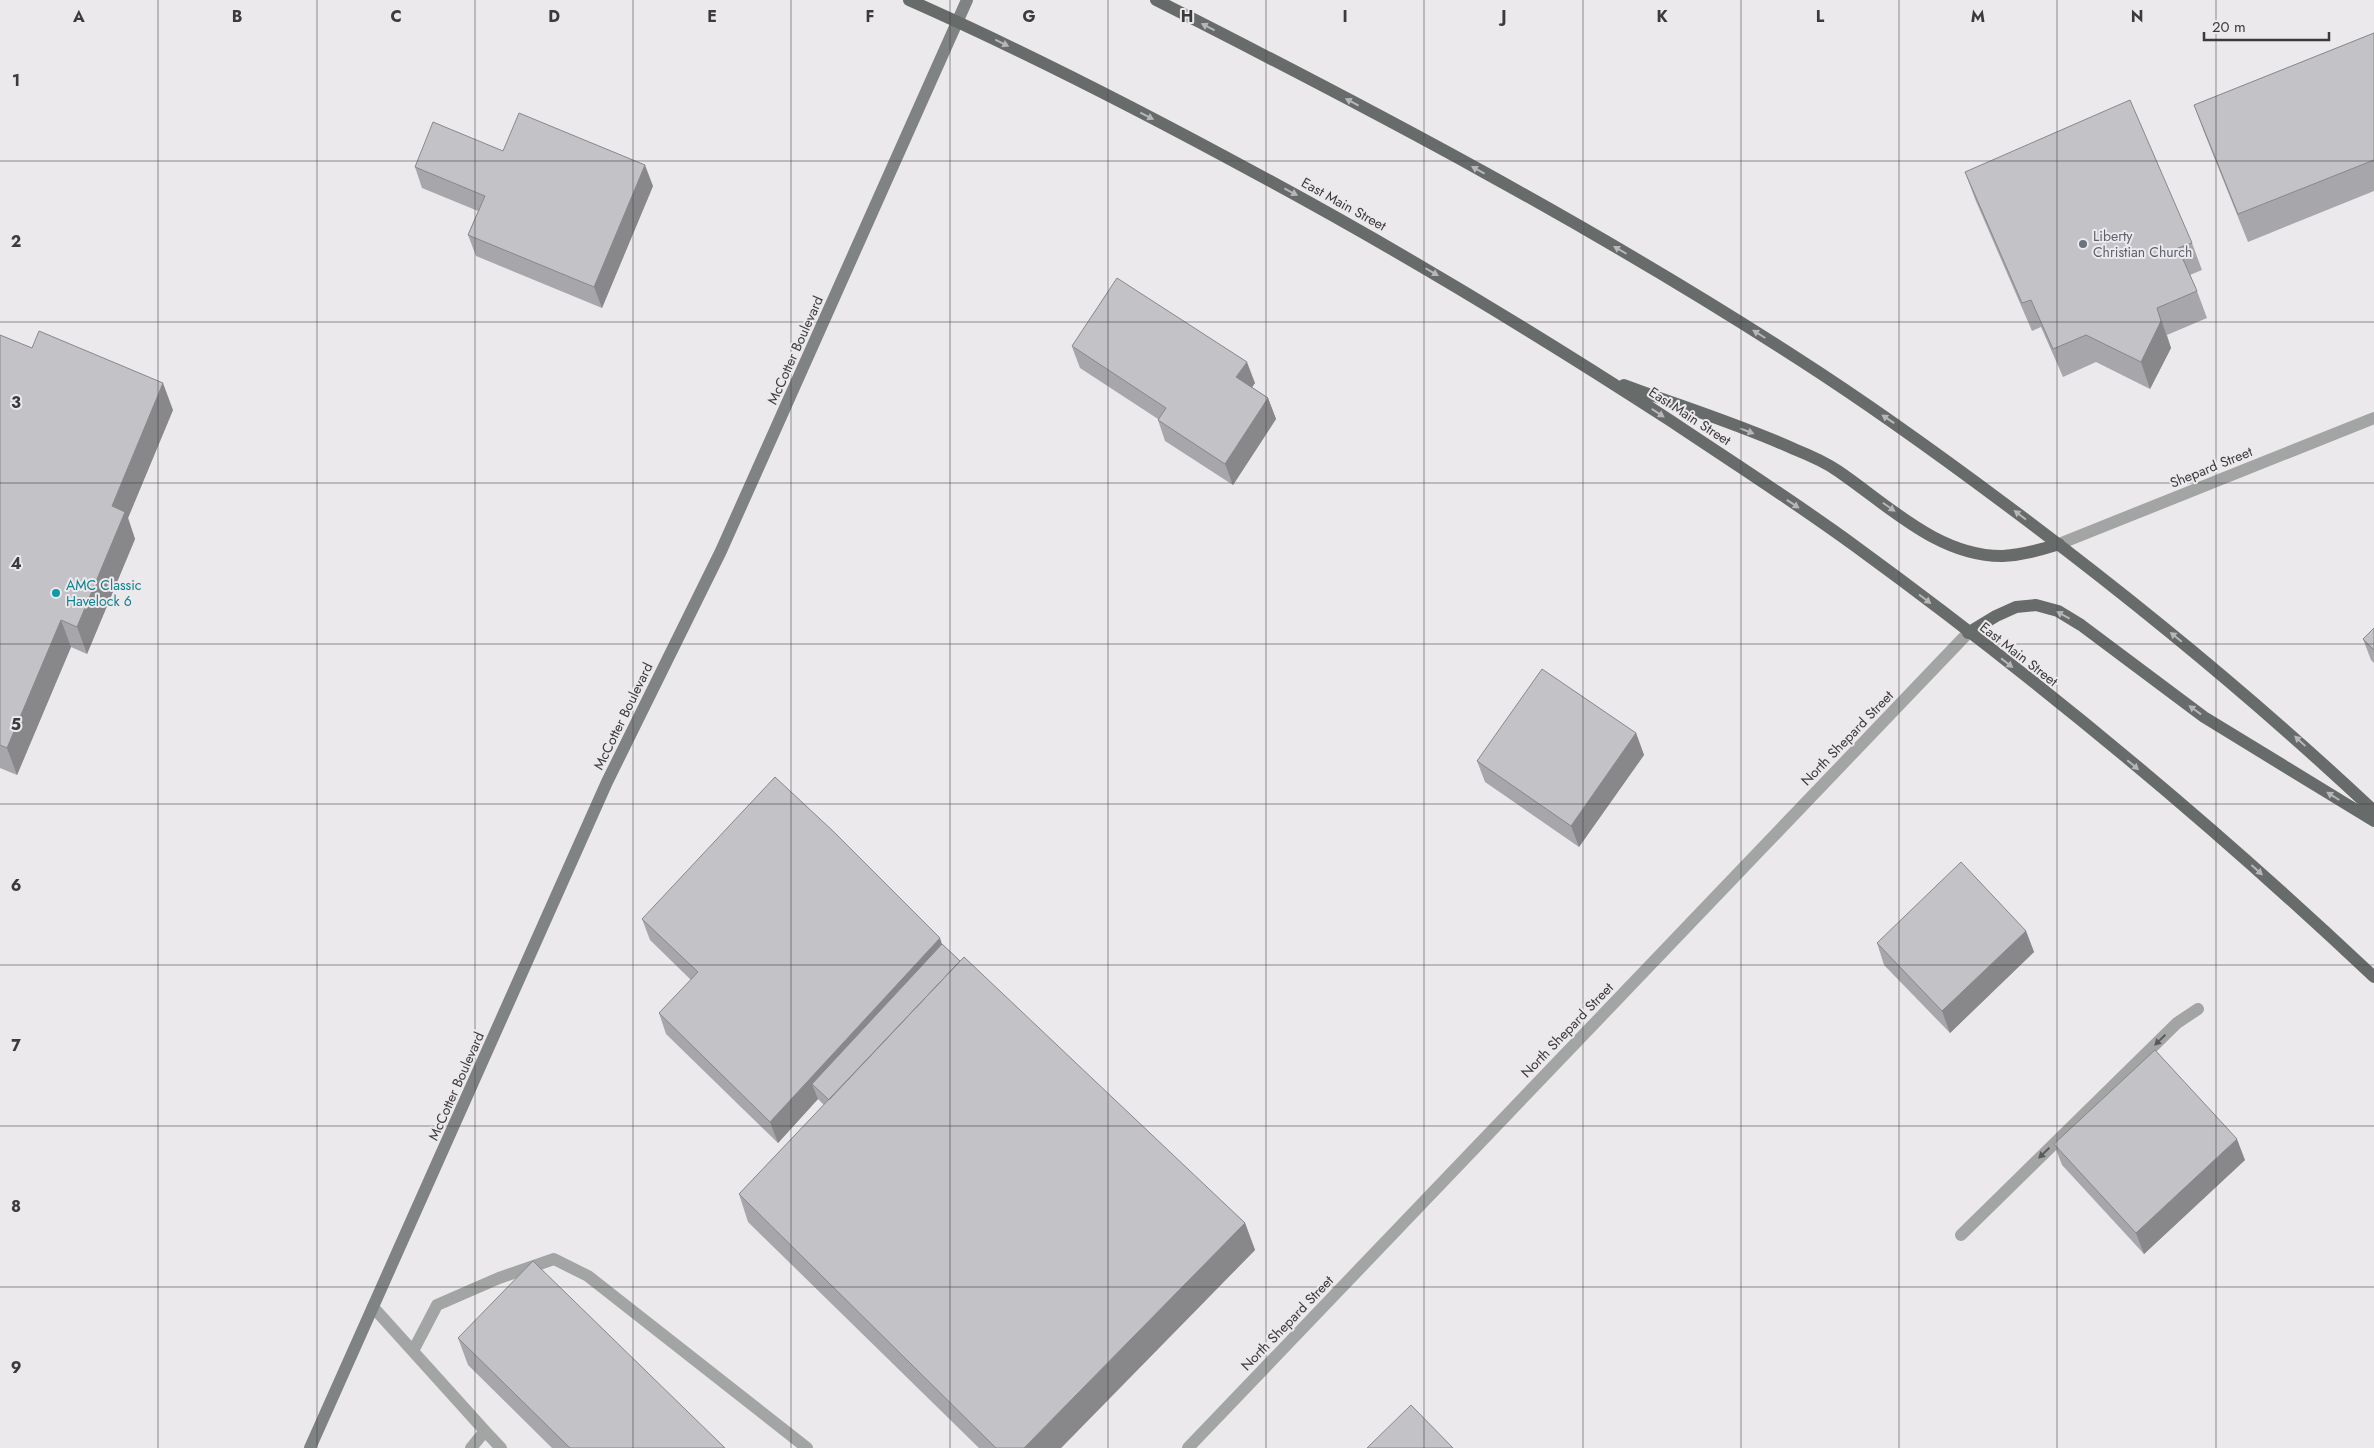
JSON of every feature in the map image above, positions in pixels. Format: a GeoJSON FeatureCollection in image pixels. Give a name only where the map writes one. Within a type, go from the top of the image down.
{"type":"FeatureCollection","features":[{"type":"Feature","properties":{"kind":"main road","name":"East Main Street"},"geometry":{"type":"LineString","coordinates":[[909,0],[958,22],[1205,145],[1341,219],[1472,295],[1603,377],[1854,545],[1968,633],[2094,732],[2221,839],[2374,977]]}},
{"type":"Feature","properties":{"kind":"main road"},"geometry":{"type":"LineString","coordinates":[[1156,0],[1395,124],[1532,199],[1667,278],[1808,365],[1926,445],[2059,544],[2174,635],[2296,737],[2374,811]]}},
{"type":"Feature","properties":{"kind":"main road"},"geometry":{"type":"LineString","coordinates":[[1603,377],[1793,448],[1836,470],[1923,531],[1948,545],[1974,553],[2003,556],[2030,553],[2059,544]]}},
{"type":"Feature","properties":{"kind":"main road"},"geometry":{"type":"LineString","coordinates":[[1968,633],[1996,616],[2016,607],[2036,605],[2058,611],[2080,625],[2204,717],[2374,821]]}},
{"type":"Feature","properties":{"kind":"street","name":"McCotter Boulevard"},"geometry":{"type":"LineString","coordinates":[[310,1448],[607,782],[721,551],[968,0]]}},
{"type":"Feature","properties":{"kind":"street","name":"Shepard Street"},"geometry":{"type":"LineString","coordinates":[[2059,544],[2374,418]]}},
{"type":"Feature","properties":{"kind":"street","name":"North Shepard Street"},"geometry":{"type":"LineString","coordinates":[[1188,1448],[1968,633]]}},
{"type":"Feature","properties":{"kind":"street"},"geometry":{"type":"LineString","coordinates":[[1961,1235],[2177,1023],[2198,1009]]}},
{"type":"Feature","properties":{"kind":"street"},"geometry":{"type":"LineString","coordinates":[[413,1351],[437,1304],[499,1278],[554,1259],[588,1276],[807,1448]]}},
{"type":"Feature","properties":{"kind":"street"},"geometry":{"type":"LineString","coordinates":[[373,1307],[501,1448]]}},
{"type":"Feature","properties":{"kind":"street"},"geometry":{"type":"LineString","coordinates":[[471,1448],[485,1431]]}},
{"type":"Feature","properties":{"kind":"building"},"geometry":{"type":"Polygon","coordinates":[[[2374,33],[2374,160],[2238,214],[2194,105],[2374,33]]]}},
{"type":"Feature","properties":{"kind":"building"},"geometry":{"type":"Polygon","coordinates":[[[2130,100],[2192,243],[2178,248],[2197,291],[2157,308],[2161,321],[2141,362],[2086,335],[2053,349],[2031,300],[2022,303],[1965,172],[2130,100]]]}},
{"type":"Feature","properties":{"kind":"building"},"geometry":{"type":"Polygon","coordinates":[[[519,113],[645,165],[594,287],[468,235],[485,196],[415,167],[433,122],[503,151],[519,113]]]}},
{"type":"Feature","properties":{"kind":"building"},"geometry":{"type":"Polygon","coordinates":[[[1117,278],[1247,362],[1236,377],[1268,398],[1225,464],[1158,420],[1166,408],[1072,346],[1117,278]]]}},
{"type":"Feature","properties":{"kind":"building","name":"AMC Classic Havelock 6"},"geometry":{"type":"Polygon","coordinates":[[[39,331],[163,383],[112,506],[125,512],[77,627],[61,620],[7,748],[0,745],[0,335],[32,348],[39,331]]]}},
{"type":"Feature","properties":{"kind":"building"},"geometry":{"type":"Polygon","coordinates":[[[2374,628],[2374,650],[2363,639],[2374,628]]]}},
{"type":"Feature","properties":{"kind":"building"},"geometry":{"type":"Polygon","coordinates":[[[1542,669],[1636,733],[1571,826],[1477,761],[1542,669]]]}},
{"type":"Feature","properties":{"kind":"building"},"geometry":{"type":"Polygon","coordinates":[[[775,777],[834,832],[940,938],[770,1122],[659,1013],[698,972],[642,919],[775,777]]]}},
{"type":"Feature","properties":{"kind":"building"},"geometry":{"type":"Polygon","coordinates":[[[1961,862],[2026,931],[1942,1011],[1877,943],[1961,862]]]}},
{"type":"Feature","properties":{"kind":"building"},"geometry":{"type":"Polygon","coordinates":[[[942,944],[960,961],[829,1100],[812,1084],[942,944]]]}},
{"type":"Feature","properties":{"kind":"building"},"geometry":{"type":"Polygon","coordinates":[[[964,957],[1245,1223],[1024,1448],[996,1448],[739,1194],[964,957]]]}},
{"type":"Feature","properties":{"kind":"building"},"geometry":{"type":"Polygon","coordinates":[[[2155,1050],[2237,1139],[2136,1233],[2054,1144],[2155,1050]]]}},
{"type":"Feature","properties":{"kind":"building"},"geometry":{"type":"Polygon","coordinates":[[[533,1261],[725,1448],[570,1448],[458,1338],[533,1261]]]}},
{"type":"Feature","properties":{"kind":"building"},"geometry":{"type":"Polygon","coordinates":[[[1411,1405],[1453,1448],[1367,1448],[1411,1405]]]}},
{"type":"Feature","properties":{"kind":"place","name":"Liberty Christian Church"},"geometry":{"type":"Point","coordinates":[2083,244]}},
{"type":"Feature","properties":{"kind":"place","name":"AMC Classic Havelock 6"},"geometry":{"type":"Point","coordinates":[56,593]}}]}
